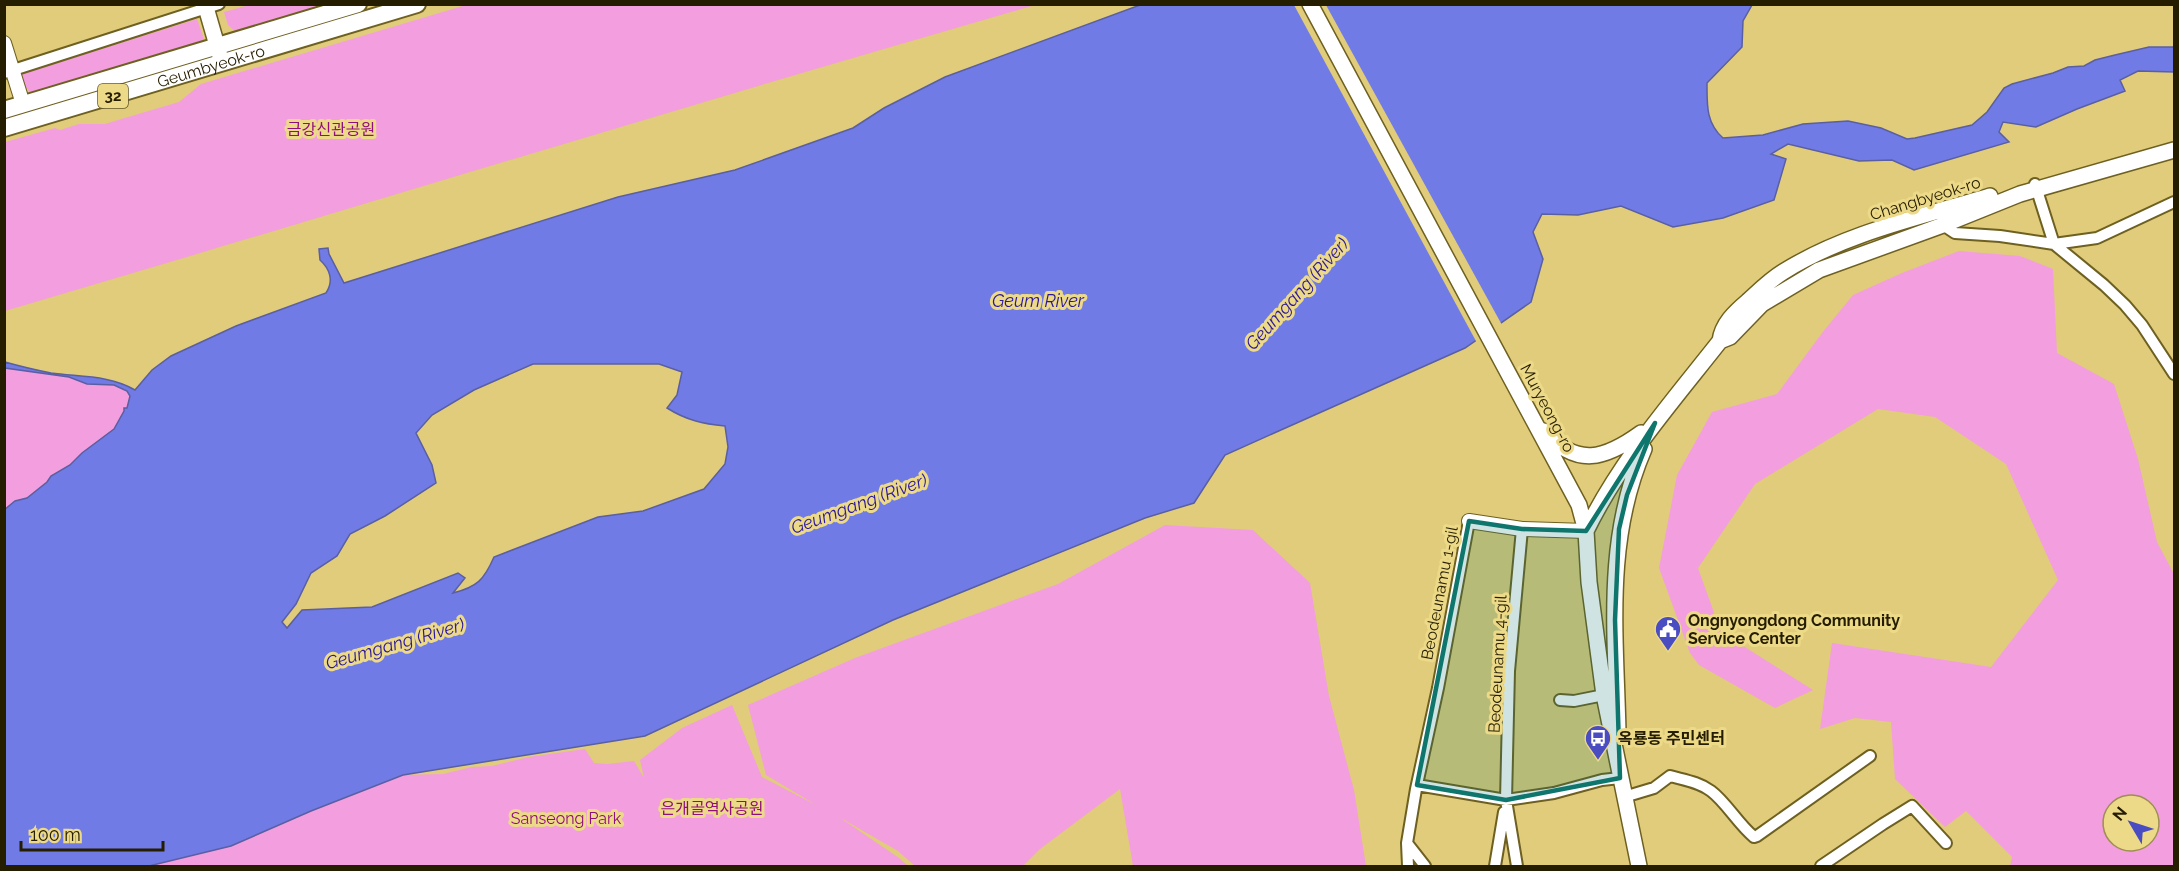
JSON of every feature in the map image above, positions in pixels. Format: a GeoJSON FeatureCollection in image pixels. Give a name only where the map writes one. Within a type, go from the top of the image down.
{"type":"FeatureCollection","features":[{"type":"Feature","properties":{"kind":"main road","name":"Geumbyeok-ro"},"geometry":{"type":"LineString","coordinates":[[4,110],[358,4]]}},
{"type":"Feature","properties":{"kind":"main road","name":"Geumbyeok-ro"},"geometry":{"type":"LineString","coordinates":[[4,128],[417,4]]}},
{"type":"Feature","properties":{"kind":"main road","name":"Muryeong-ro"},"geometry":{"type":"LineString","coordinates":[[1310,4],[1579,505],[1586,531],[1589,582],[1604,695],[1639,867]]}},
{"type":"Feature","properties":{"kind":"main road"},"geometry":{"type":"LineString","coordinates":[[210,6],[222,64]]}},
{"type":"Feature","properties":{"kind":"main road","name":"Changbyeok-ro"},"geometry":{"type":"LineString","coordinates":[[1720,341],[1721,331],[1735,313],[1781,273],[1812,256],[1887,228],[2175,144]]}},
{"type":"Feature","properties":{"kind":"main road","name":"Changbyeok-ro"},"geometry":{"type":"LineString","coordinates":[[1586,531],[1597,508],[1655,423],[1720,341],[1730,337],[1762,304],[1819,270],[1942,225],[2036,186],[2175,150]]}},
{"type":"Feature","properties":{"kind":"main road"},"geometry":{"type":"LineString","coordinates":[[1532,417],[1552,440],[1572,453],[1597,457],[1620,448],[1655,423]]}},
{"type":"Feature","properties":{"kind":"main road"},"geometry":{"type":"LineString","coordinates":[[1620,778],[1615,620],[1619,529],[1626,495],[1655,423]]}},
{"type":"Feature","properties":{"kind":"street"},"geometry":{"type":"LineString","coordinates":[[8,72],[210,6]]}},
{"type":"Feature","properties":{"kind":"street"},"geometry":{"type":"LineString","coordinates":[[4,43],[8,72],[23,104]]}},
{"type":"Feature","properties":{"kind":"street"},"geometry":{"type":"LineString","coordinates":[[2036,186],[2054,244],[2125,305],[2142,325],[2175,374]]}},
{"type":"Feature","properties":{"kind":"street"},"geometry":{"type":"LineString","coordinates":[[1942,225],[1956,233],[2000,236],[2054,244],[2097,238],[2175,202]]}},
{"type":"Feature","properties":{"kind":"street","name":"Beodeunamu 1-gil"},"geometry":{"type":"LineString","coordinates":[[1408,867],[1407,843],[1417,785],[1438,688],[1469,521],[1522,529],[1586,531]]}},
{"type":"Feature","properties":{"kind":"street","name":"Beodeunamu 4-gil"},"geometry":{"type":"LineString","coordinates":[[1517,867],[1506,800],[1509,670],[1522,529]]}},
{"type":"Feature","properties":{"kind":"street"},"geometry":{"type":"LineString","coordinates":[[1560,700],[1574,701],[1604,695]]}},
{"type":"Feature","properties":{"kind":"street"},"geometry":{"type":"LineString","coordinates":[[1624,797],[1654,788],[1670,777],[1694,782],[1712,792],[1754,837],[1870,756]]}},
{"type":"Feature","properties":{"kind":"street"},"geometry":{"type":"LineString","coordinates":[[1417,785],[1506,800],[1554,793],[1620,778]]}},
{"type":"Feature","properties":{"kind":"street"},"geometry":{"type":"LineString","coordinates":[[1495,867],[1506,800]]}},
{"type":"Feature","properties":{"kind":"street"},"geometry":{"type":"LineString","coordinates":[[1821,867],[1912,806],[1946,843]]}},
{"type":"Feature","properties":{"kind":"street"},"geometry":{"type":"LineString","coordinates":[[1407,843],[1425,867]]}},
{"type":"Feature","properties":{"kind":"highlighted area"},"geometry":{"type":"Polygon","coordinates":[[[1655,423],[1627,495],[1619,529],[1615,620],[1620,778],[1506,800],[1417,785],[1469,521],[1522,529],[1586,531],[1655,423]]]}},
{"type":"Feature","properties":{"kind":"green space"},"geometry":{"type":"Polygon","coordinates":[[[249,5],[332,5],[237,33],[228,25],[224,12],[249,5]]]}},
{"type":"Feature","properties":{"kind":"green space","name":"금강신관공원"},"geometry":{"type":"Polygon","coordinates":[[[466,5],[1035,5],[5,311],[5,142],[55,128],[60,130],[79,124],[105,124],[179,102],[201,84],[466,5]]]}},
{"type":"Feature","properties":{"kind":"green space"},"geometry":{"type":"Polygon","coordinates":[[[197,19],[205,42],[32,96],[18,75],[197,19]]]}},
{"type":"Feature","properties":{"kind":"green space"},"geometry":{"type":"Polygon","coordinates":[[[1959,251],[2020,256],[2053,269],[2057,353],[2114,384],[2138,459],[2157,542],[2174,574],[2174,866],[2010,866],[2012,857],[1966,811],[1945,827],[1895,779],[1891,722],[1855,718],[1820,729],[1832,643],[1991,667],[2058,580],[2006,464],[1935,417],[1878,409],[1755,484],[1698,568],[1721,632],[1813,690],[1775,708],[1699,665],[1690,653],[1659,568],[1677,475],[1712,412],[1777,394],[1853,295],[1959,251]]]}},
{"type":"Feature","properties":{"kind":"green space"},"geometry":{"type":"Polygon","coordinates":[[[4,368],[69,377],[87,384],[114,385],[127,391],[130,396],[127,408],[114,429],[70,465],[51,476],[42,487],[27,498],[15,501],[5,510],[4,368]]]}},
{"type":"Feature","properties":{"kind":"green space"},"geometry":{"type":"Polygon","coordinates":[[[1165,525],[1253,530],[1310,583],[1329,696],[1354,790],[1366,866],[1133,866],[1120,789],[1040,849],[1023,866],[915,866],[898,851],[839,817],[908,866],[149,866],[231,846],[311,811],[403,775],[443,774],[472,767],[492,766],[529,757],[585,749],[594,763],[634,761],[644,778],[640,760],[682,728],[732,705],[762,777],[816,805],[766,775],[748,705],[855,658],[1058,584],[1165,525]]]}},
{"type":"Feature","properties":{"kind":"water","name":"Geum River"},"geometry":{"type":"Polygon","coordinates":[[[1140,5],[1752,5],[1743,21],[1742,47],[1707,83],[1710,120],[1723,138],[1763,135],[1803,124],[1848,121],[1881,128],[1907,139],[1972,125],[1987,112],[2004,88],[2012,84],[2068,67],[2084,66],[2095,60],[2149,47],[2174,47],[2174,72],[2138,71],[2120,80],[2125,91],[2036,127],[2003,122],[1999,132],[2009,142],[1914,170],[1892,160],[1859,161],[1788,144],[1771,154],[1786,159],[1774,200],[1723,218],[1673,227],[1621,206],[1578,215],[1542,214],[1533,232],[1543,259],[1531,302],[1465,348],[1225,455],[1194,503],[1145,518],[893,620],[645,736],[403,775],[311,811],[231,846],[149,866],[5,866],[4,510],[15,501],[27,498],[51,476],[70,465],[114,429],[124,408],[127,408],[130,396],[127,391],[114,385],[87,384],[69,377],[5,368],[5,362],[51,373],[105,379],[135,390],[152,370],[171,356],[236,326],[326,293],[330,284],[330,275],[320,260],[319,249],[328,248],[344,283],[618,197],[735,170],[853,128],[884,108],[945,77],[1140,5]],[[533,364],[474,390],[432,415],[416,433],[432,465],[436,483],[385,516],[350,534],[337,556],[311,573],[296,604],[282,622],[287,628],[302,610],[372,607],[458,573],[465,578],[453,593],[461,591],[474,585],[483,577],[494,557],[598,517],[643,511],[704,489],[725,464],[728,447],[725,426],[695,421],[667,408],[677,395],[682,372],[659,364],[533,364]]]}},
{"type":"Feature","properties":{"kind":"pier"},"geometry":{"type":"Polygon","coordinates":[[[1294,5],[1326,5],[1502,325],[1477,343],[1294,5]]]}},
{"type":"Feature","properties":{"kind":"place","name":"Ongnyongdong Community Service Center"},"geometry":{"type":"Point","coordinates":[1668,652]}},
{"type":"Feature","properties":{"kind":"place","name":"옥룡동 주민센터"},"geometry":{"type":"Point","coordinates":[1598,761]}},
{"type":"Feature","properties":{"kind":"water label","name":"Geumgang (River)"},"geometry":{"type":"Point","coordinates":[1297,294]}},
{"type":"Feature","properties":{"kind":"water label","name":"Geumgang (River)"},"geometry":{"type":"Point","coordinates":[859,504]}},
{"type":"Feature","properties":{"kind":"water label","name":"Geumgang (River)"},"geometry":{"type":"Point","coordinates":[395,644]}},
{"type":"Feature","properties":{"kind":"park label","name":"은개골역사공원"},"geometry":{"type":"Point","coordinates":[712,808]}},
{"type":"Feature","properties":{"kind":"park label","name":"Sanseong Park"},"geometry":{"type":"Point","coordinates":[566,818]}}]}
